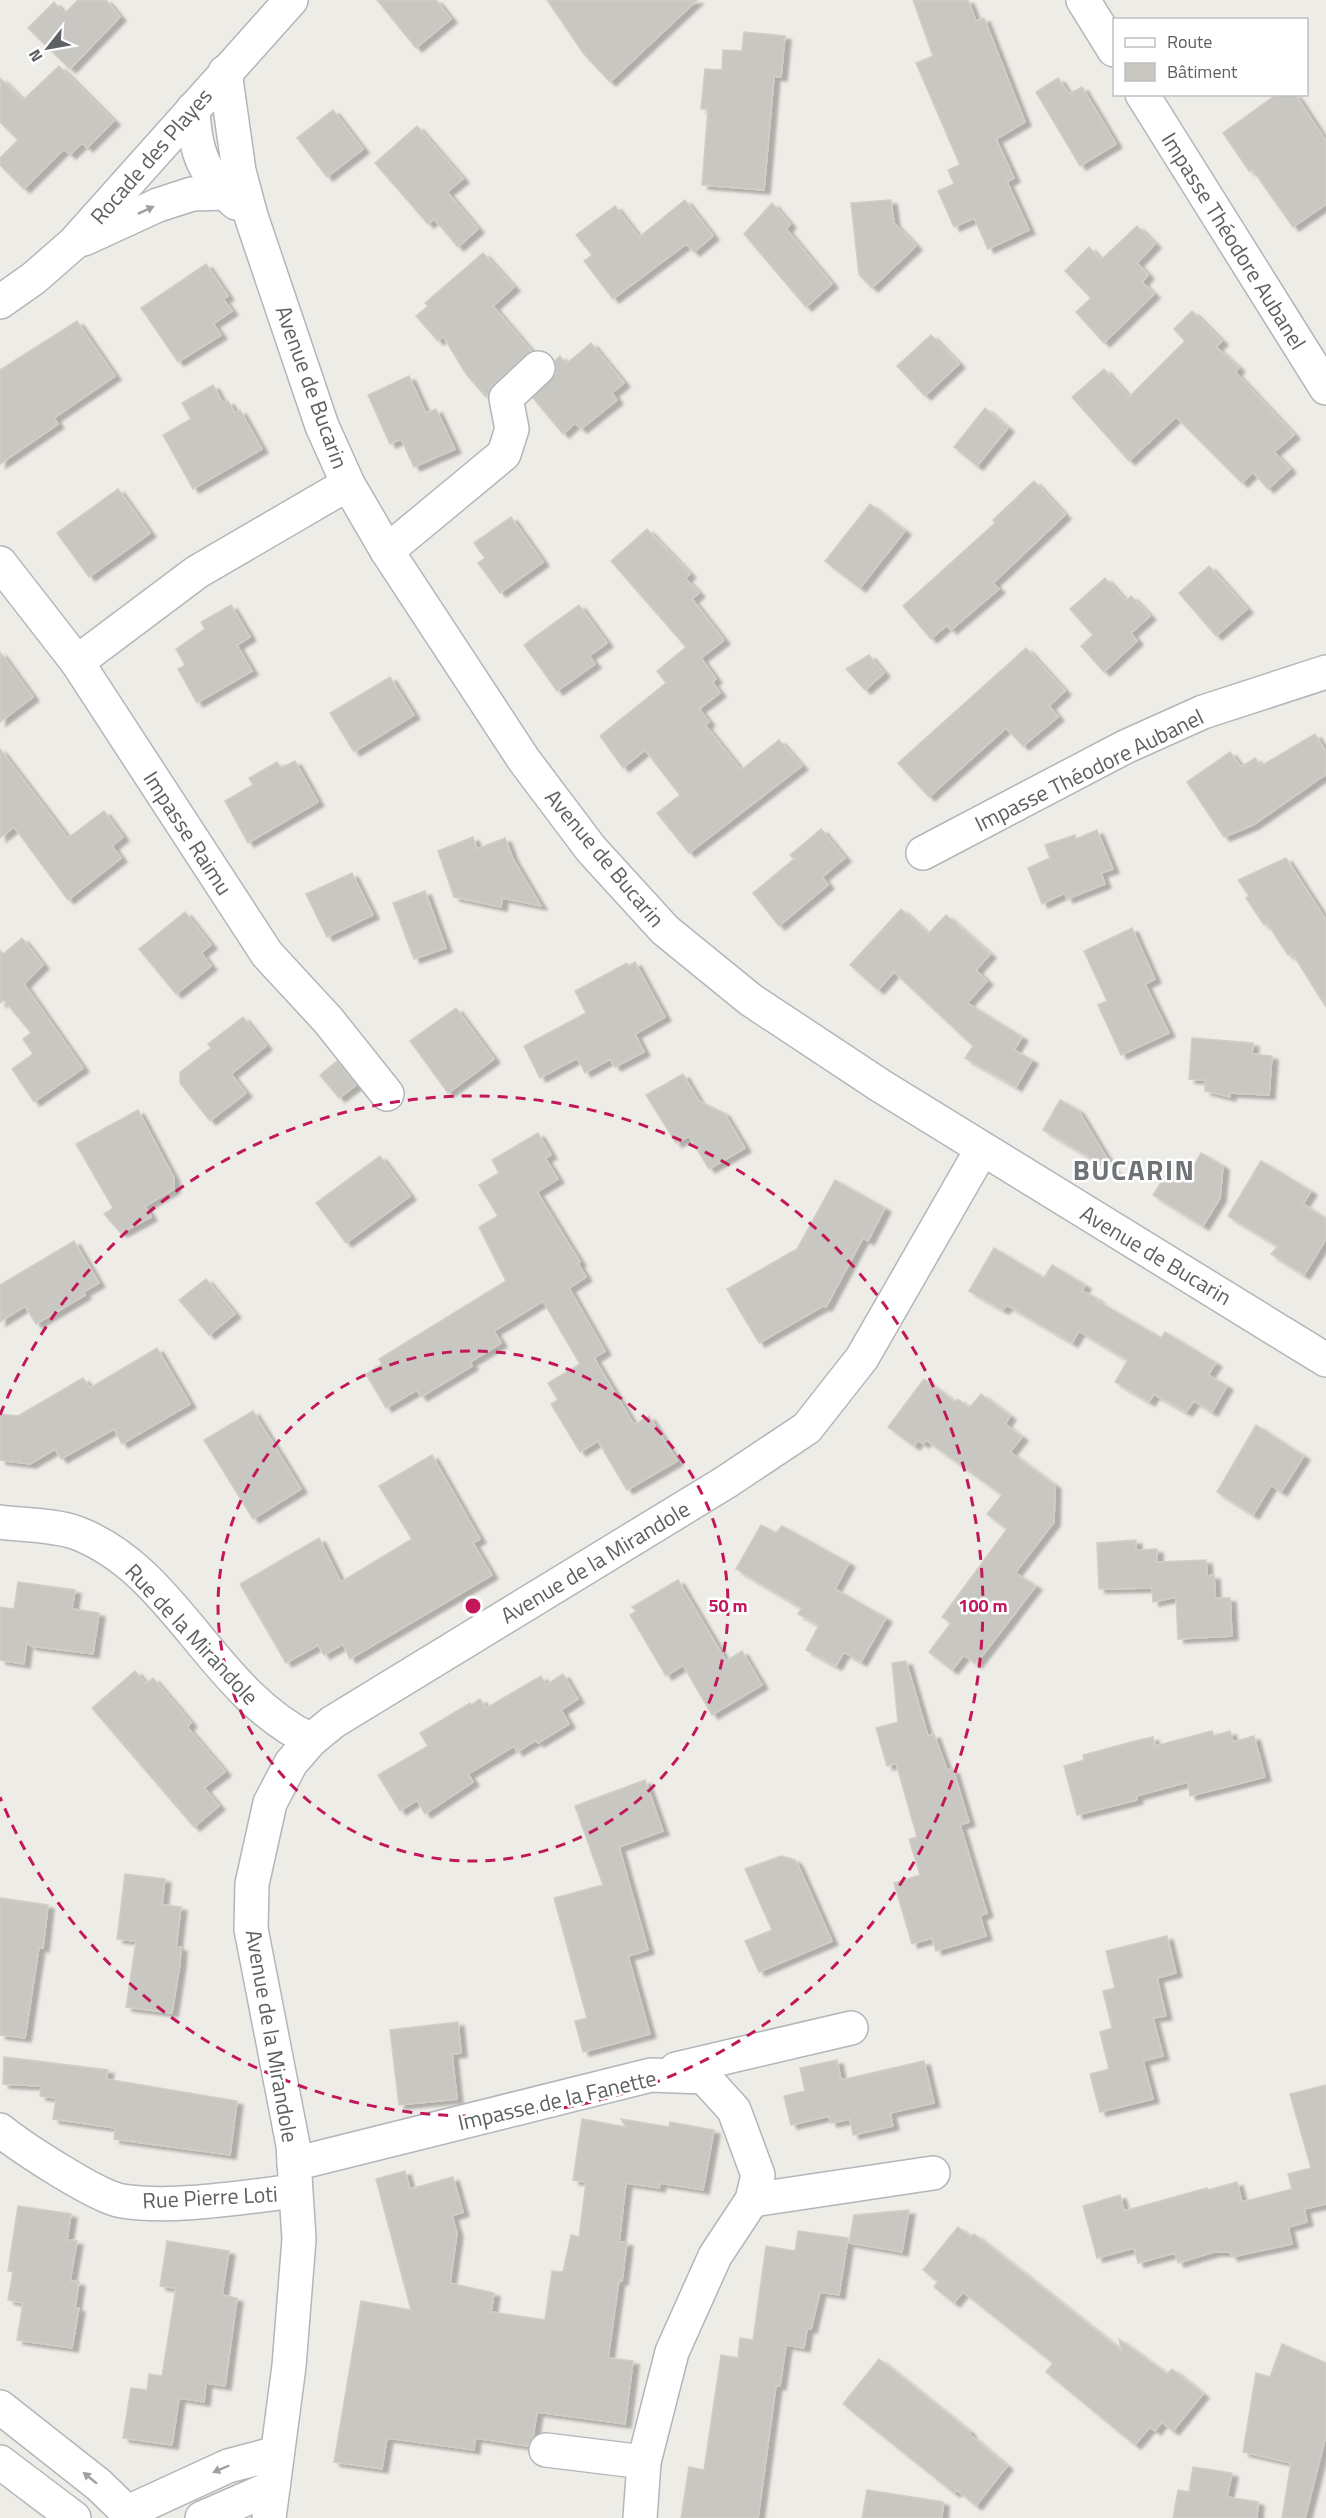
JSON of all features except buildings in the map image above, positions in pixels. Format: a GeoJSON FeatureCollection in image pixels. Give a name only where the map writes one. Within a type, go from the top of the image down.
{"type":"FeatureCollection","features":[{"type":"Feature","properties":{"kind":"street","name":"Rocade des Playes"},"geometry":{"type":"LineString","coordinates":[[0,302],[34,278],[74,243],[186,123],[225,72],[291,0]]}},
{"type":"Feature","properties":{"kind":"street"},"geometry":{"type":"LineString","coordinates":[[1083,0],[1113,48]]}},
{"type":"Feature","properties":{"kind":"street","name":"Avenue de Bucarin"},"geometry":{"type":"LineString","coordinates":[[225,72],[232,182]]}},
{"type":"Feature","properties":{"kind":"street","name":"Impasse Théodore Aubanel"},"geometry":{"type":"LineString","coordinates":[[1143,96],[1326,388]]}},
{"type":"Feature","properties":{"kind":"street","name":"Avenue de Bucarin"},"geometry":{"type":"LineString","coordinates":[[186,123],[210,133],[232,182],[251,216],[322,426],[348,484],[387,551],[524,760],[591,849],[665,930],[751,1000],[982,1149],[1326,1360]]}},
{"type":"Feature","properties":{"kind":"street"},"geometry":{"type":"LineString","coordinates":[[74,243],[158,205],[232,182]]}},
{"type":"Feature","properties":{"kind":"street"},"geometry":{"type":"LineString","coordinates":[[387,551],[504,454],[512,429],[506,398],[538,368]]}},
{"type":"Feature","properties":{"kind":"street"},"geometry":{"type":"LineString","coordinates":[[77,662],[196,572],[348,484]]}},
{"type":"Feature","properties":{"kind":"street","name":"Impasse Raimu"},"geometry":{"type":"LineString","coordinates":[[0,563],[77,662],[267,954],[328,1020],[387,1094]]}},
{"type":"Feature","properties":{"kind":"street","name":"Impasse Théodore Aubanel"},"geometry":{"type":"LineString","coordinates":[[923,853],[1125,747],[1203,712],[1326,672]]}},
{"type":"Feature","properties":{"kind":"street","name":"Avenue de la Mirandole"},"geometry":{"type":"LineString","coordinates":[[271,2502],[297,2283],[299,2239],[295,2178],[251,1929],[252,1884],[270,1803],[291,1763],[311,1740],[333,1722],[726,1482],[807,1428],[862,1359],[982,1149]]}},
{"type":"Feature","properties":{"kind":"street","name":"Rue de la Mirandole"},"geometry":{"type":"LineString","coordinates":[[0,1522],[76,1532],[127,1562],[169,1603],[243,1692],[288,1729],[311,1740]]}},
{"type":"Feature","properties":{"kind":"street"},"geometry":{"type":"LineString","coordinates":[[651,2075],[851,2028]]}},
{"type":"Feature","properties":{"kind":"street","name":"Impasse de la Fanette"},"geometry":{"type":"LineString","coordinates":[[295,2178],[651,2075],[704,2077],[734,2110],[758,2175],[752,2200],[715,2256],[672,2352],[644,2462],[640,2518]]}},
{"type":"Feature","properties":{"kind":"street","name":"Rue Pierre Loti"},"geometry":{"type":"LineString","coordinates":[[0,2130],[79,2181],[120,2201],[214,2200],[295,2178]]}},
{"type":"Feature","properties":{"kind":"street"},"geometry":{"type":"LineString","coordinates":[[752,2200],[933,2173]]}},
{"type":"Feature","properties":{"kind":"street"},"geometry":{"type":"LineString","coordinates":[[0,2407],[99,2485],[129,2516],[228,2466],[277,2453]]}},
{"type":"Feature","properties":{"kind":"street"},"geometry":{"type":"LineString","coordinates":[[546,2450],[644,2462]]}},
{"type":"Feature","properties":{"kind":"street"},"geometry":{"type":"LineString","coordinates":[[0,2462],[75,2517]]}},
{"type":"Feature","properties":{"kind":"street"},"geometry":{"type":"LineString","coordinates":[[202,2518],[271,2502]]}},
{"type":"Feature","properties":{"kind":"district","name":"BUCARIN"},"geometry":{"type":"Point","coordinates":[1134,1169]}}]}
